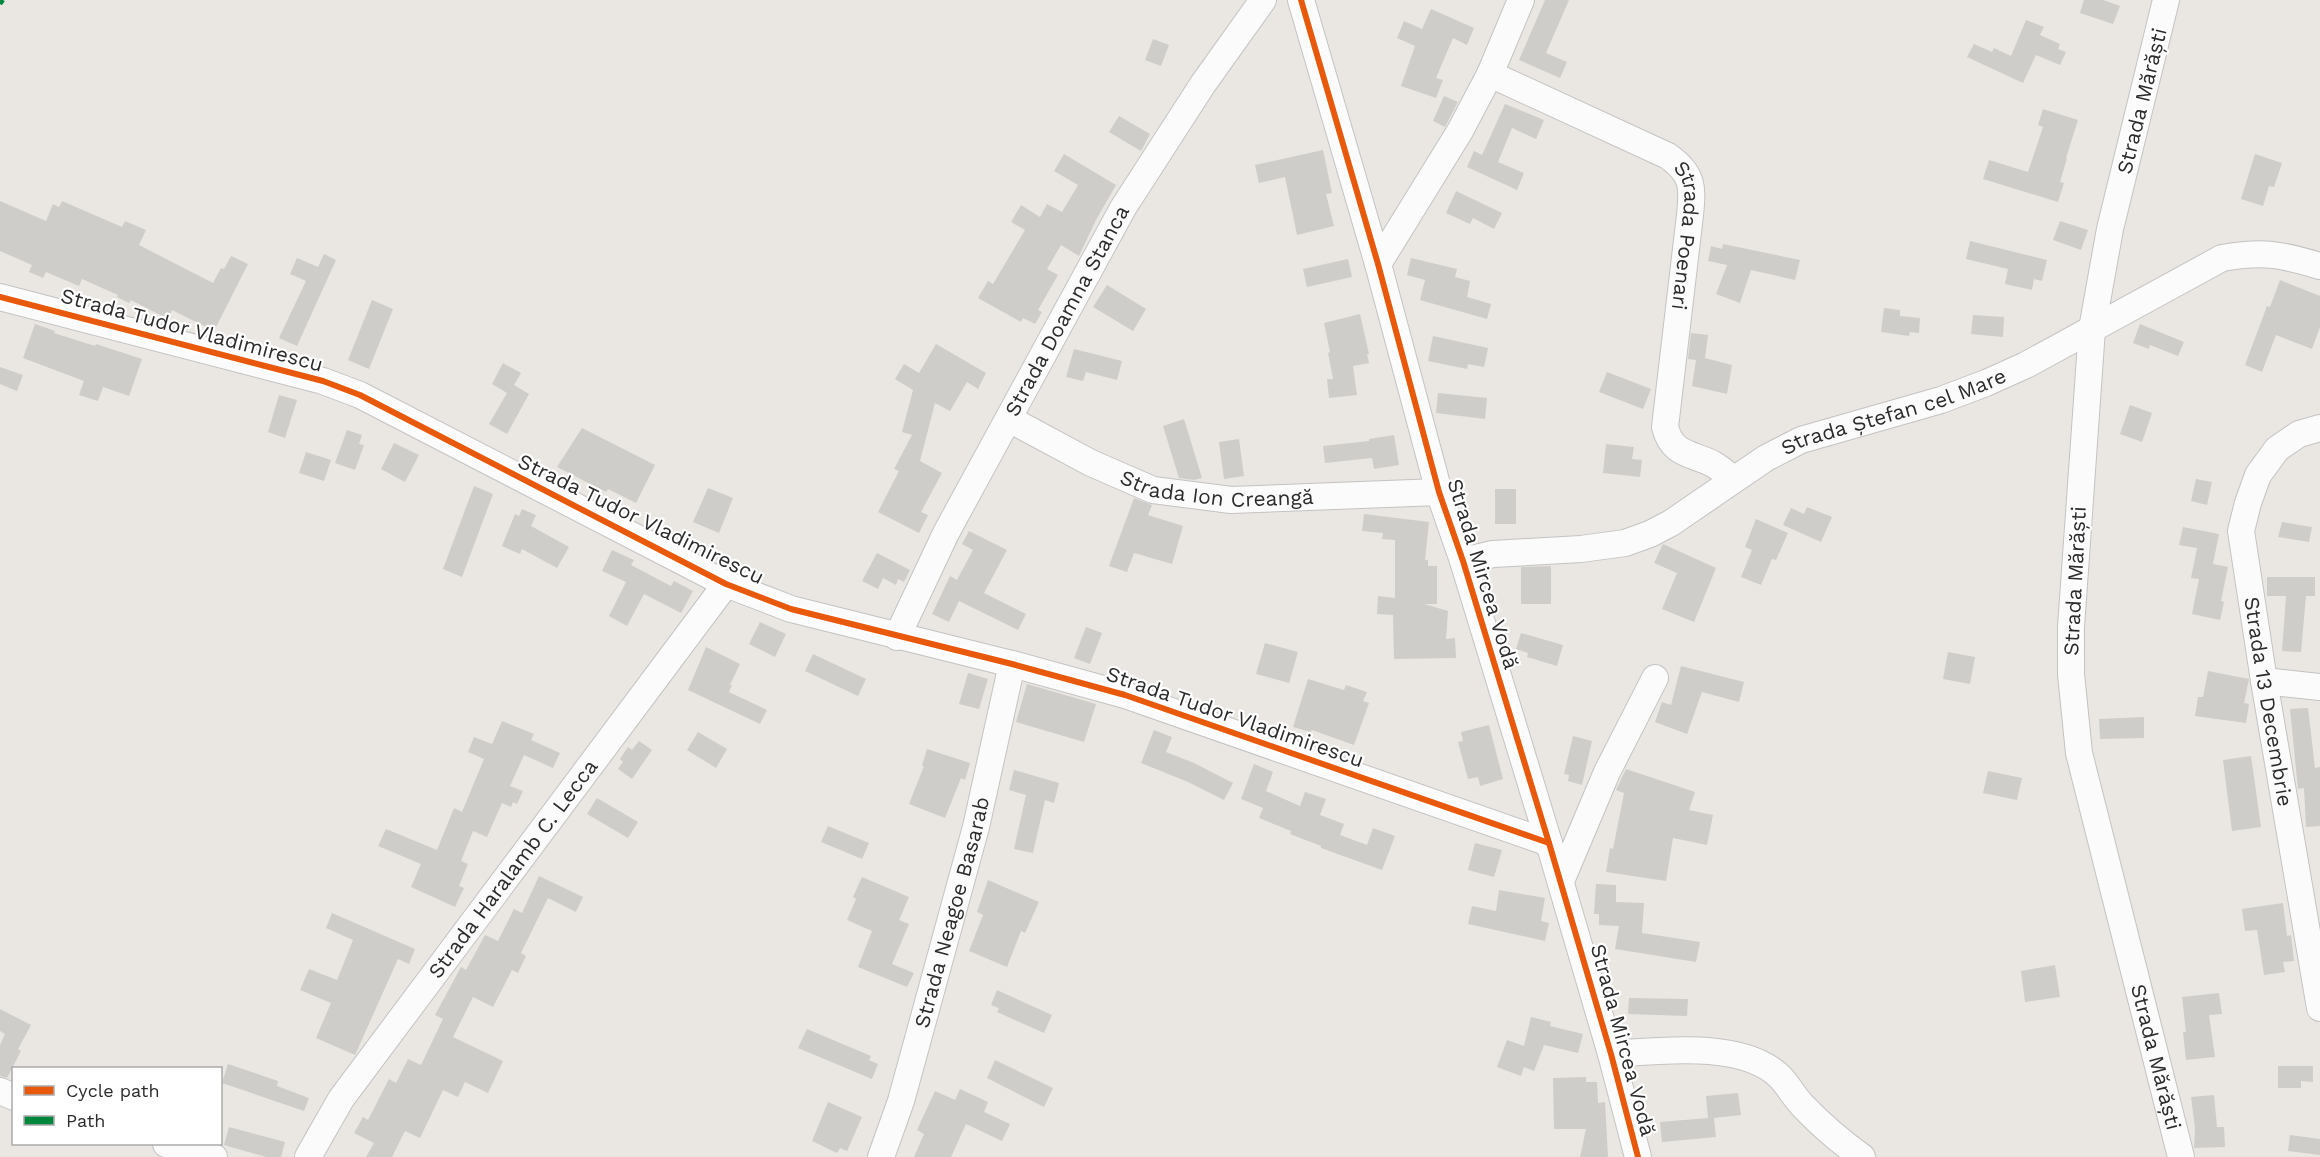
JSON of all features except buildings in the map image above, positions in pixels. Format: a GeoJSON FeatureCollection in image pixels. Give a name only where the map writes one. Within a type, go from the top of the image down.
{"type":"FeatureCollection","features":[{"type":"Feature","properties":{"kind":"street","name":"Strada Doamna Stanca"},"geometry":{"type":"LineString","coordinates":[[897,637],[946,532],[1123,208],[1203,84],[1263,0]]}},
{"type":"Feature","properties":{"kind":"street","name":"Strada Mircea Vodă"},"geometry":{"type":"LineString","coordinates":[[1301,0],[1378,264],[1439,492],[1463,561],[1550,843],[1638,1157]]}},
{"type":"Feature","properties":{"kind":"street"},"geometry":{"type":"LineString","coordinates":[[1378,264],[1460,131],[1490,74],[1521,0]]}},
{"type":"Feature","properties":{"kind":"street","name":"Strada Mărăști"},"geometry":{"type":"LineString","coordinates":[[2166,0],[2110,229],[2092,328],[2071,627],[2072,685],[2079,753],[2181,1157]]}},
{"type":"Feature","properties":{"kind":"street","name":"Strada Poenari"},"geometry":{"type":"LineString","coordinates":[[1490,74],[1668,156],[1680,164],[1690,178],[1692,196],[1665,427],[1668,440],[1676,448],[1715,465],[1733,479]]}},
{"type":"Feature","properties":{"kind":"street","name":"Strada Ștefan cel Mare"},"geometry":{"type":"LineString","coordinates":[[1463,561],[1493,554],[1581,549],[1625,543],[1671,523],[1733,479],[1801,440],[1941,400],[1986,383],[2222,258],[2253,253],[2275,254],[2320,266]]}},
{"type":"Feature","properties":{"kind":"street","name":"Strada Tudor Vladimirescu"},"geometry":{"type":"LineString","coordinates":[[0,297],[322,381],[360,395],[726,584],[791,609],[1125,694],[1550,843]]}},
{"type":"Feature","properties":{"kind":"street","name":"Strada Ion Creangă"},"geometry":{"type":"LineString","coordinates":[[1009,419],[1091,463],[1153,490],[1231,500],[1439,492]]}},
{"type":"Feature","properties":{"kind":"street","name":"Strada 13 Decembrie"},"geometry":{"type":"LineString","coordinates":[[2320,428],[2299,434],[2277,449],[2258,475],[2241,531],[2264,681],[2320,1008]]}},
{"type":"Feature","properties":{"kind":"street","name":"Strada Haralamb C. Lecca"},"geometry":{"type":"LineString","coordinates":[[308,1157],[341,1099],[726,584]]}},
{"type":"Feature","properties":{"kind":"street","name":"Strada Neagoe Basarab"},"geometry":{"type":"LineString","coordinates":[[881,1157],[901,1101],[976,827],[1012,664]]}},
{"type":"Feature","properties":{"kind":"street"},"geometry":{"type":"LineString","coordinates":[[1561,881],[1607,772],[1655,678]]}},
{"type":"Feature","properties":{"kind":"street"},"geometry":{"type":"LineString","coordinates":[[2264,681],[2320,687]]}},
{"type":"Feature","properties":{"kind":"street"},"geometry":{"type":"LineString","coordinates":[[1611,1054],[1690,1049],[1732,1054],[1766,1065],[1780,1077],[1802,1106],[1839,1140],[1862,1157]]}},
{"type":"Feature","properties":{"kind":"street"},"geometry":{"type":"LineString","coordinates":[[173,1145],[214,1157]]}},
{"type":"Feature","properties":{"kind":"marked path"},"geometry":{"type":"LineString","coordinates":[[0,4],[3,0]]}},
{"type":"Feature","properties":{"kind":"cycle path"},"geometry":{"type":"LineString","coordinates":[[1301,0],[1378,264],[1439,492],[1463,561],[1549,843],[1611,1054],[1638,1157]]}},
{"type":"Feature","properties":{"kind":"cycle path"},"geometry":{"type":"LineString","coordinates":[[0,297],[323,381],[360,395],[726,584],[791,609],[1012,664],[1125,695],[1549,843]]}}]}
